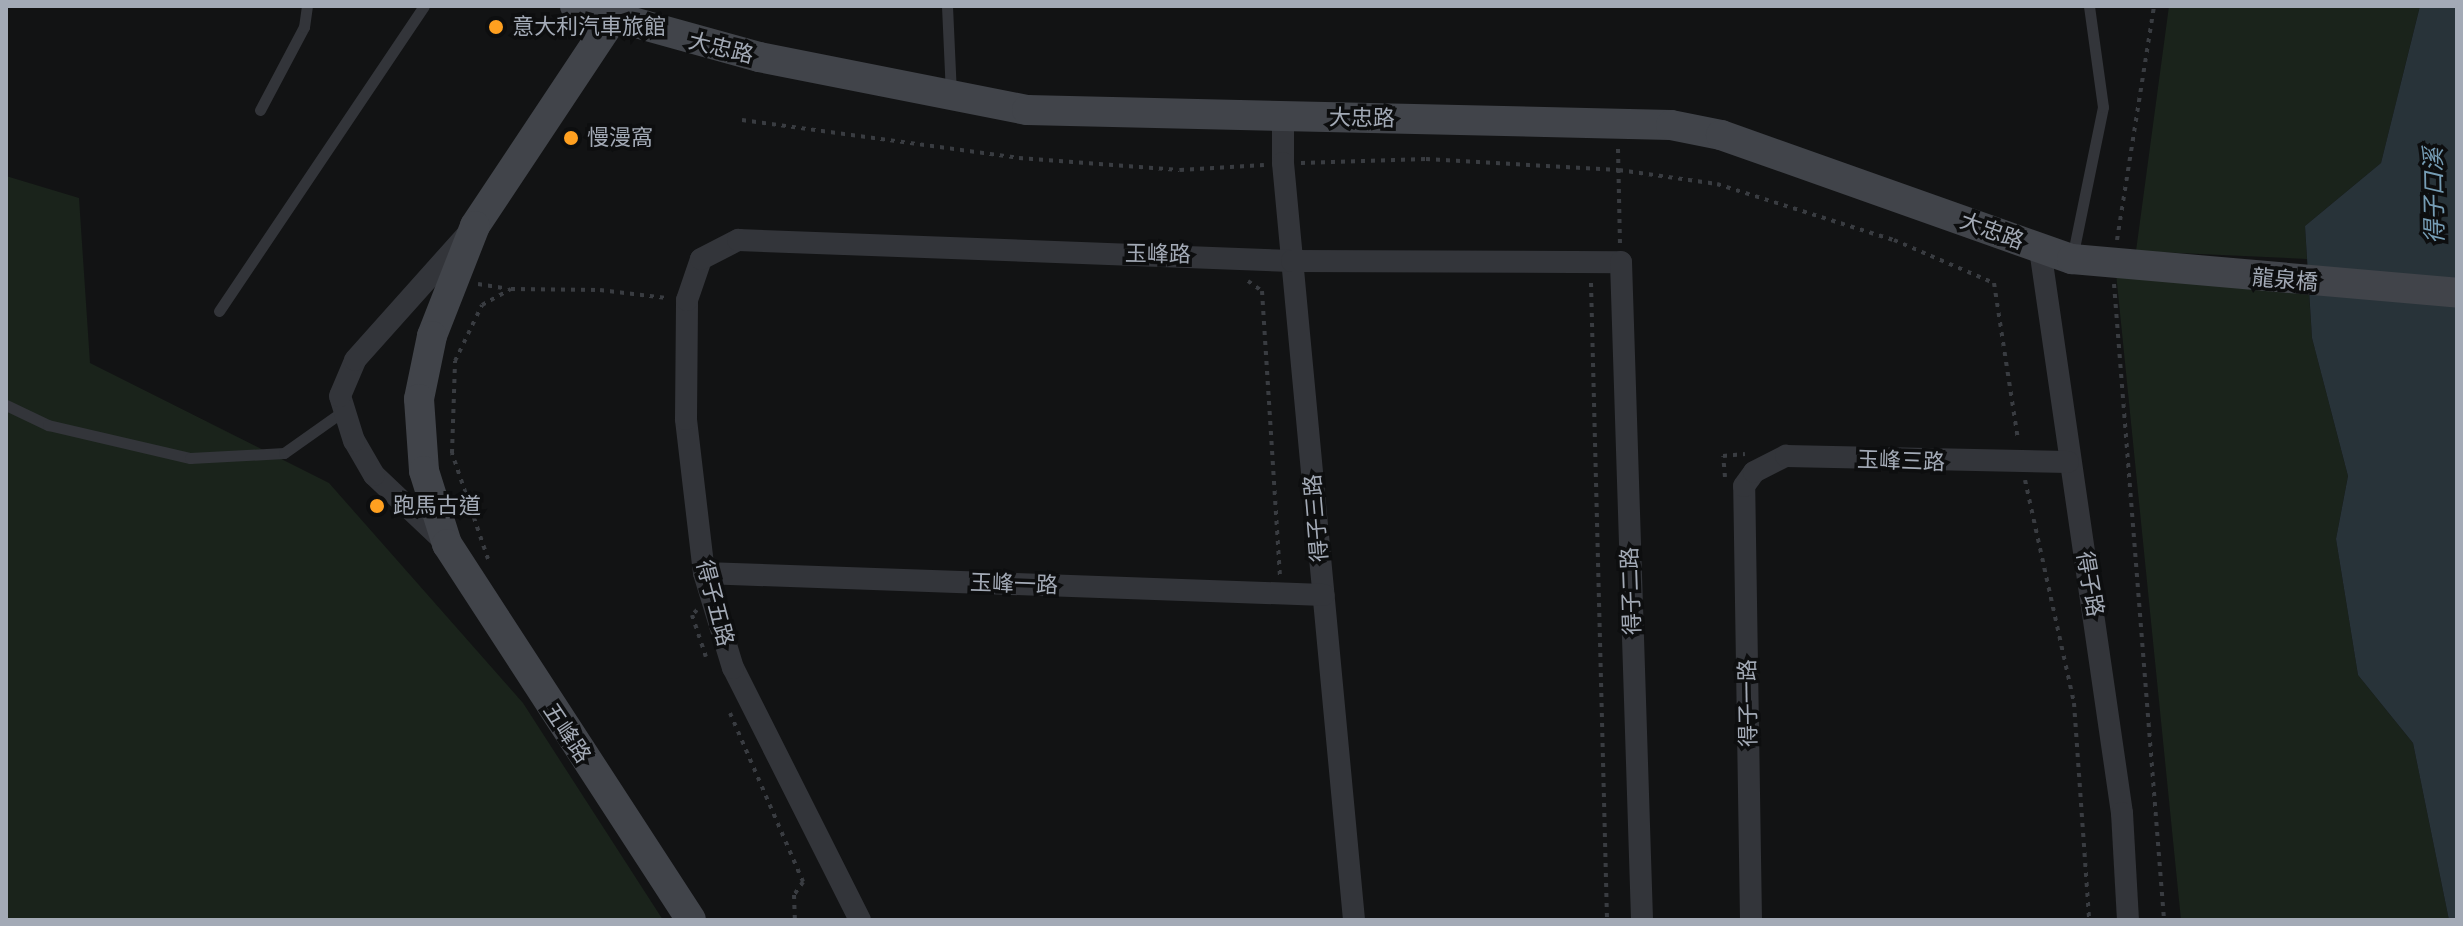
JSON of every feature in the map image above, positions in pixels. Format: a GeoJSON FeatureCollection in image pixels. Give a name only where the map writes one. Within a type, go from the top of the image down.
{"type":"FeatureCollection","features":[{"type":"Feature","properties":{"kind":"street","name":"大忠路"},"geometry":{"type":"LineString","coordinates":[[575,6],[618,13],[759,57],[1027,110],[1671,125],[1721,135],[2040,249],[2072,259],[2113,266]]}},
{"type":"Feature","properties":{"kind":"street","name":"五峰路"},"geometry":{"type":"LineString","coordinates":[[618,13],[475,226],[355,360],[340,396],[342,412],[374,475],[447,544],[691,920]]}},
{"type":"Feature","properties":{"kind":"street","name":"得子三路"},"geometry":{"type":"LineString","coordinates":[[1283,117],[1292,261],[1354,920]]}},
{"type":"Feature","properties":{"kind":"street","name":"五峰路"},"geometry":{"type":"LineString","coordinates":[[447,544],[424,471],[419,399],[432,336],[475,226]]}},
{"type":"Feature","properties":{"kind":"street","name":"玉峰路"},"geometry":{"type":"LineString","coordinates":[[701,259],[738,240],[1246,256],[1292,261],[1611,262]]}},
{"type":"Feature","properties":{"kind":"street","name":"得子路"},"geometry":{"type":"LineString","coordinates":[[2040,249],[2068,462],[2118,783],[2128,920]]}},
{"type":"Feature","properties":{"kind":"street","name":"得子五路"},"geometry":{"type":"LineString","coordinates":[[701,259],[687,300],[686,419],[704,573],[733,668],[860,920]]}},
{"type":"Feature","properties":{"kind":"street","name":"得子二路"},"geometry":{"type":"LineString","coordinates":[[1611,262],[1642,920]]}},
{"type":"Feature","properties":{"kind":"street","name":"龍泉橋"},"geometry":{"type":"LineString","coordinates":[[2113,266],[2457,293]]}},
{"type":"Feature","properties":{"kind":"street","name":"玉峰三路"},"geometry":{"type":"LineString","coordinates":[[1744,486],[1754,472],[1786,456],[2068,462]]}},
{"type":"Feature","properties":{"kind":"street","name":"得子一路"},"geometry":{"type":"LineString","coordinates":[[1744,486],[1751,920]]}},
{"type":"Feature","properties":{"kind":"street","name":"玉峰一路"},"geometry":{"type":"LineString","coordinates":[[704,573],[1324,595]]}},
{"type":"Feature","properties":{"kind":"lane"},"geometry":{"type":"LineString","coordinates":[[260,110],[304,27],[307,6]]}},
{"type":"Feature","properties":{"kind":"lane"},"geometry":{"type":"LineString","coordinates":[[219,311],[424,6]]}},
{"type":"Feature","properties":{"kind":"lane"},"geometry":{"type":"LineString","coordinates":[[947,6],[952,97]]}},
{"type":"Feature","properties":{"kind":"lane"},"geometry":{"type":"LineString","coordinates":[[2072,259],[2103,107],[2089,6]]}},
{"type":"Feature","properties":{"kind":"lane"},"geometry":{"type":"LineString","coordinates":[[6,405],[48,425],[190,458],[284,453],[342,412]]}},
{"type":"Feature","properties":{"kind":"path"},"geometry":{"type":"LineString","coordinates":[[2154,6],[2113,266],[2164,920]]}},
{"type":"Feature","properties":{"kind":"path"},"geometry":{"type":"LineString","coordinates":[[1607,920],[1590,272],[1611,262],[1617,124]]}},
{"type":"Feature","properties":{"kind":"path"},"geometry":{"type":"LineString","coordinates":[[1246,256],[1246,280],[1262,291],[1281,593]]}},
{"type":"Feature","properties":{"kind":"path"},"geometry":{"type":"LineString","coordinates":[[455,280],[511,289],[600,290],[687,300]]}},
{"type":"Feature","properties":{"kind":"path"},"geometry":{"type":"LineString","coordinates":[[489,564],[452,453],[455,361],[482,305],[511,289]]}},
{"type":"Feature","properties":{"kind":"path"},"geometry":{"type":"LineString","coordinates":[[707,659],[692,615],[713,604]]}},
{"type":"Feature","properties":{"kind":"path"},"geometry":{"type":"LineString","coordinates":[[725,701],[803,882],[794,895],[795,920]]}},
{"type":"Feature","properties":{"kind":"shaded area"},"geometry":{"type":"Polygon","coordinates":[[[2169,6],[2420,6],[2381,163],[2305,226],[2307,259],[2136,251],[2169,6]]]}},
{"type":"Feature","properties":{"kind":"shaded area"},"geometry":{"type":"Polygon","coordinates":[[[6,176],[79,198],[90,363],[329,483],[523,703],[663,920],[6,920],[6,176]]]}},
{"type":"Feature","properties":{"kind":"shaded area"},"geometry":{"type":"Polygon","coordinates":[[[2116,273],[2309,293],[2312,338],[2348,476],[2336,539],[2358,675],[2413,743],[2449,920],[2181,920],[2116,273]]]}},
{"type":"Feature","properties":{"kind":"water","name":"得子口溪"},"geometry":{"type":"Polygon","coordinates":[[[2420,6],[2457,6],[2457,920],[2449,920],[2413,743],[2358,675],[2336,539],[2348,476],[2312,338],[2305,226],[2381,163],[2420,6]]]}},
{"type":"Feature","properties":{"kind":"place","name":"意大利汽車旅館"},"geometry":{"type":"Point","coordinates":[496,27]}},
{"type":"Feature","properties":{"kind":"place","name":"慢漫窩"},"geometry":{"type":"Point","coordinates":[571,138]}},
{"type":"Feature","properties":{"kind":"place","name":"跑馬古道"},"geometry":{"type":"Point","coordinates":[377,506]}}]}
